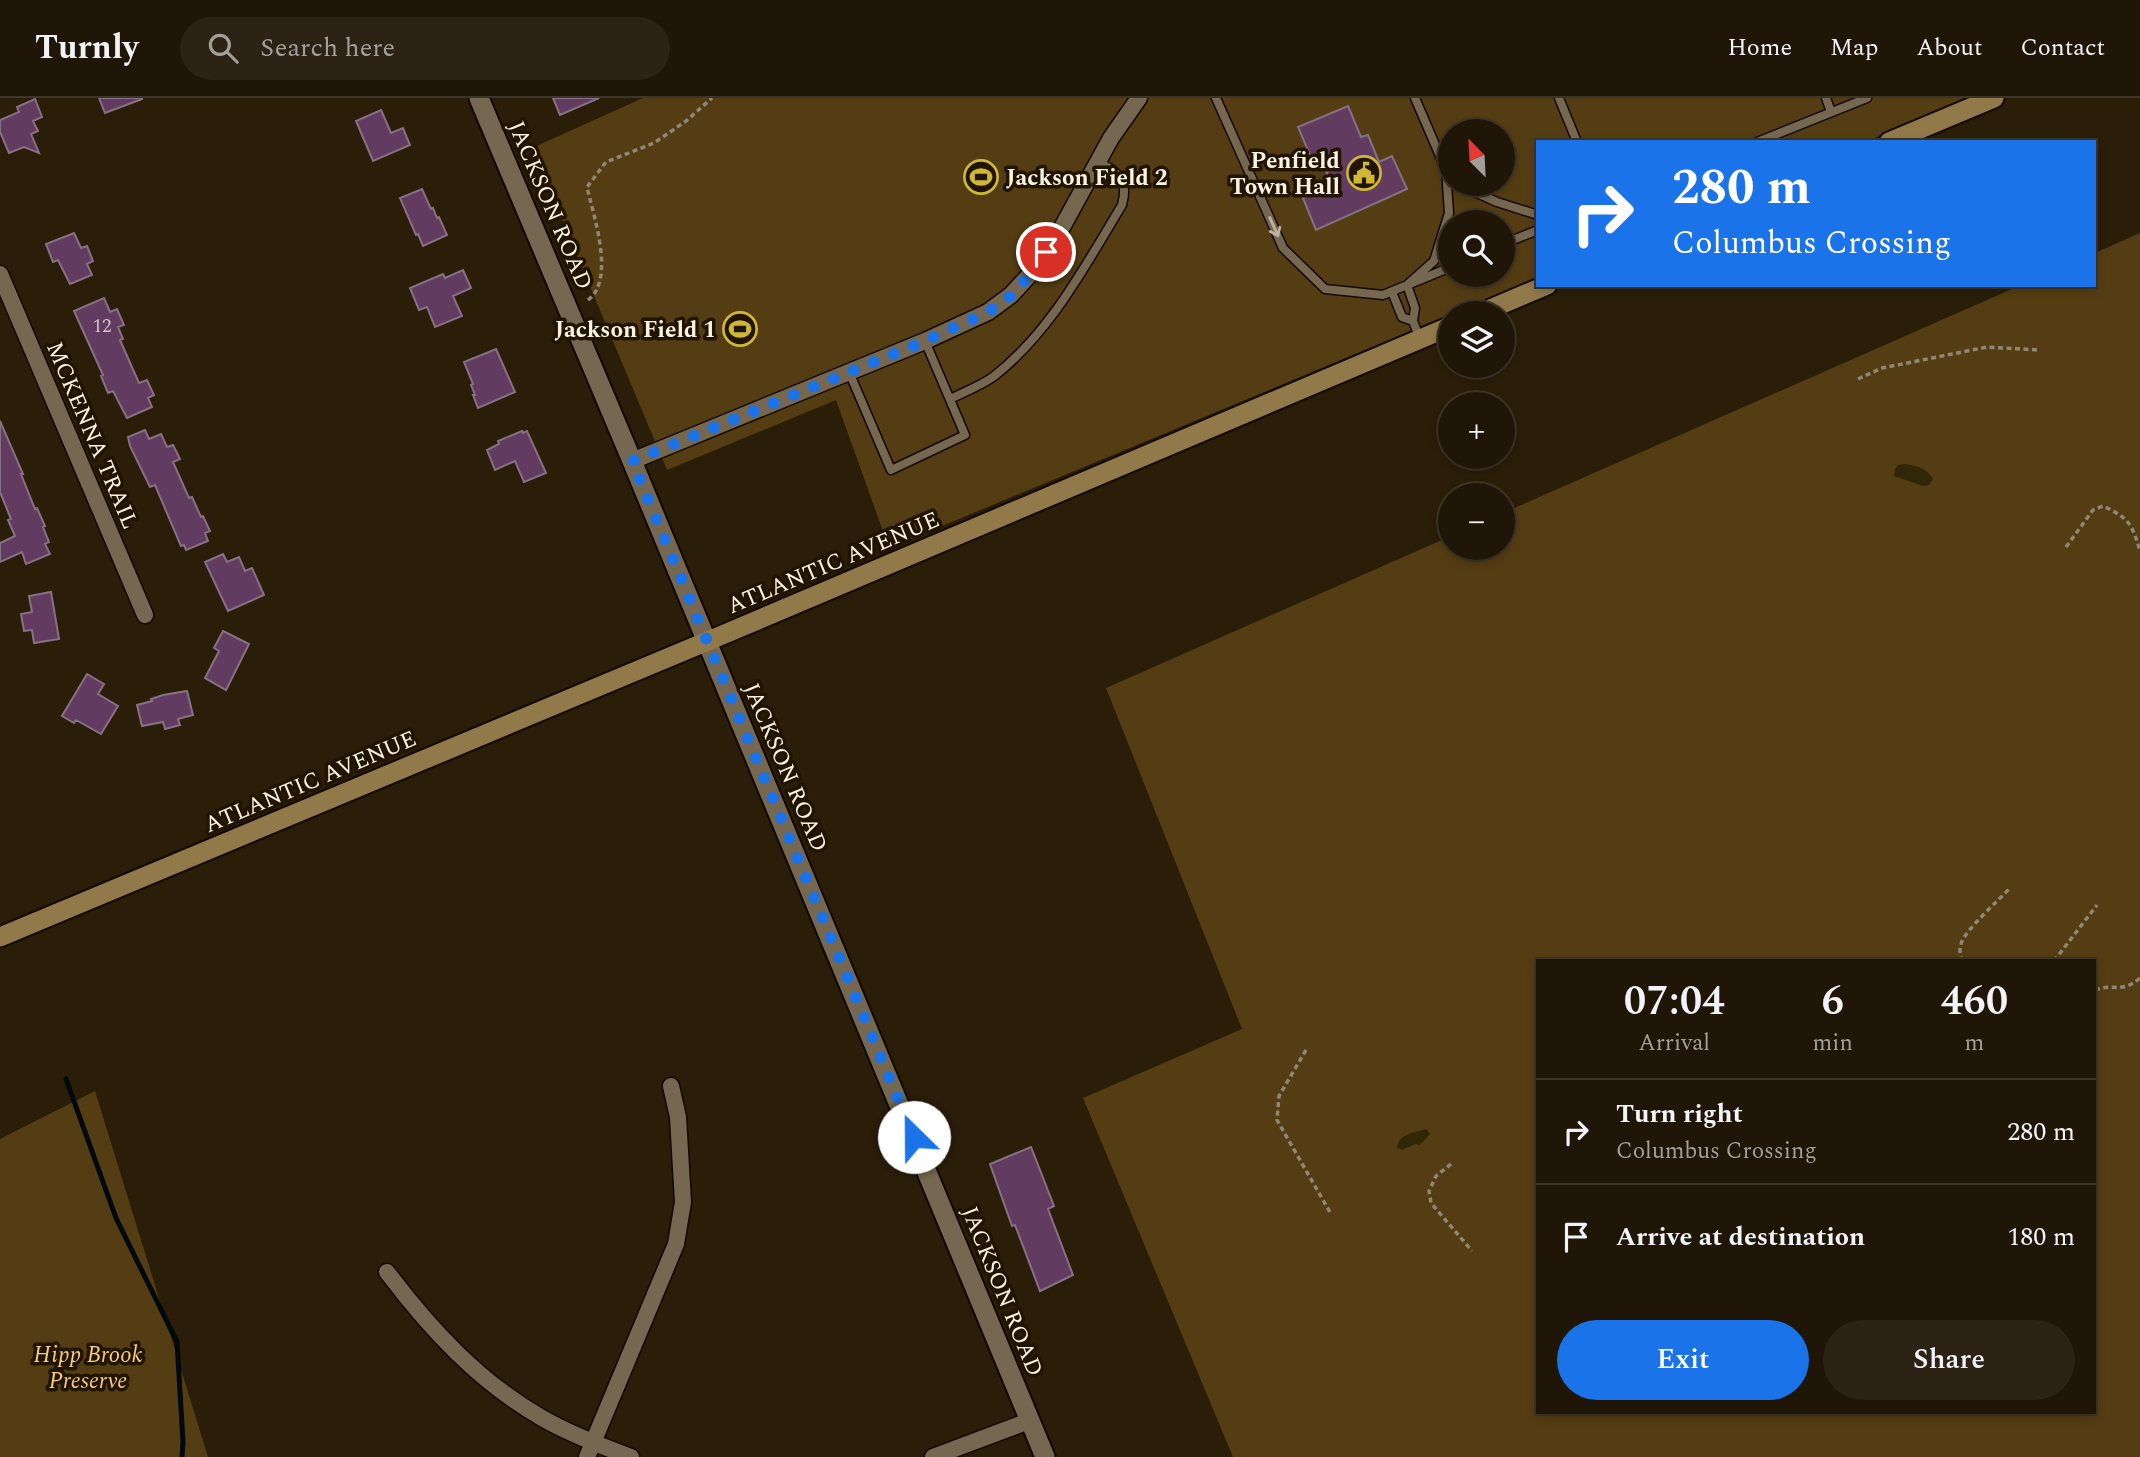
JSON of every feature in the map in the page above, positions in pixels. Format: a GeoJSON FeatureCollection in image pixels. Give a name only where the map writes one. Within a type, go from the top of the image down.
{"type":"FeatureCollection","features":[{"type":"Feature","properties":{"kind":"main road"},"geometry":{"type":"LineString","coordinates":[[1894,140],[1994,98]]}},
{"type":"Feature","properties":{"kind":"main road"},"geometry":{"type":"LineString","coordinates":[[1509,301],[1542,287]]}},
{"type":"Feature","properties":{"kind":"main road","name":"ATLANTIC AVENUE"},"geometry":{"type":"LineString","coordinates":[[0,937],[706,641],[1416,330],[1438,327]]}},
{"type":"Feature","properties":{"kind":"street","name":"JACKSON ROAD"},"geometry":{"type":"LineString","coordinates":[[478,98],[632,461],[1045,1457]]}},
{"type":"Feature","properties":{"kind":"street"},"geometry":{"type":"LineString","coordinates":[[632,461],[925,341],[988,312],[1012,295],[1032,272],[1059,231],[1111,138],[1139,98]]}},
{"type":"Feature","properties":{"kind":"street","name":"MCKENNA TRAIL"},"geometry":{"type":"LineString","coordinates":[[0,274],[145,615]]}},
{"type":"Feature","properties":{"kind":"street"},"geometry":{"type":"LineString","coordinates":[[590,1450],[676,1244],[683,1202],[678,1117],[670,1086]]}},
{"type":"Feature","properties":{"kind":"street"},"geometry":{"type":"LineString","coordinates":[[387,1272],[432,1328],[488,1381],[590,1450],[631,1457]]}},
{"type":"Feature","properties":{"kind":"street"},"geometry":{"type":"LineString","coordinates":[[933,1457],[1029,1422]]}},
{"type":"Feature","properties":{"kind":"lane"},"geometry":{"type":"LineString","coordinates":[[1216,98],[1283,248],[1325,289],[1383,295],[1438,272]]}},
{"type":"Feature","properties":{"kind":"lane"},"geometry":{"type":"LineString","coordinates":[[1415,98],[1438,151]]}},
{"type":"Feature","properties":{"kind":"lane"},"geometry":{"type":"LineString","coordinates":[[1559,98],[1576,140]]}},
{"type":"Feature","properties":{"kind":"lane"},"geometry":{"type":"LineString","coordinates":[[1826,98],[1831,112]]}},
{"type":"Feature","properties":{"kind":"lane"},"geometry":{"type":"LineString","coordinates":[[1762,140],[1867,98]]}},
{"type":"Feature","properties":{"kind":"lane"},"geometry":{"type":"LineString","coordinates":[[950,399],[991,378],[1024,349],[1069,293],[1122,205],[1125,191],[1123,180],[1116,172],[1098,161]]}},
{"type":"Feature","properties":{"kind":"lane"},"geometry":{"type":"LineString","coordinates":[[1407,285],[1434,261],[1449,213],[1449,196]]}},
{"type":"Feature","properties":{"kind":"lane"},"geometry":{"type":"LineString","coordinates":[[1484,196],[1536,214]]}},
{"type":"Feature","properties":{"kind":"lane"},"geometry":{"type":"LineString","coordinates":[[1515,239],[1536,231]]}},
{"type":"Feature","properties":{"kind":"lane"},"geometry":{"type":"LineString","coordinates":[[1407,285],[1415,308],[1416,330]]}},
{"type":"Feature","properties":{"kind":"lane"},"geometry":{"type":"LineString","coordinates":[[1392,292],[1402,317],[1416,330]]}},
{"type":"Feature","properties":{"kind":"lane"},"geometry":{"type":"LineString","coordinates":[[849,372],[891,470],[965,435],[925,341]]}},
{"type":"Feature","properties":{"kind":"path"},"geometry":{"type":"LineString","coordinates":[[588,300],[593,296],[600,280],[602,260],[587,187],[606,162],[654,143],[686,121],[712,98]]}},
{"type":"Feature","properties":{"kind":"path"},"geometry":{"type":"LineString","coordinates":[[1858,379],[1882,368],[1987,347],[2039,350]]}},
{"type":"Feature","properties":{"kind":"path"},"geometry":{"type":"LineString","coordinates":[[2066,547],[2093,510],[2103,506],[2123,515],[2134,532],[2140,551]]}},
{"type":"Feature","properties":{"kind":"path"},"geometry":{"type":"LineString","coordinates":[[1962,959],[1961,943],[2010,888]]}},
{"type":"Feature","properties":{"kind":"path"},"geometry":{"type":"LineString","coordinates":[[2055,959],[2097,905]]}},
{"type":"Feature","properties":{"kind":"path"},"geometry":{"type":"LineString","coordinates":[[2096,990],[2125,988],[2140,978]]}},
{"type":"Feature","properties":{"kind":"path"},"geometry":{"type":"LineString","coordinates":[[1306,1050],[1279,1096],[1277,1120],[1331,1214]]}},
{"type":"Feature","properties":{"kind":"path"},"geometry":{"type":"LineString","coordinates":[[1451,1164],[1436,1176],[1429,1191],[1431,1203],[1472,1251]]}},
{"type":"Feature","properties":{"kind":"green space"},"geometry":{"type":"Polygon","coordinates":[[[643,98],[1971,98],[1870,140],[1536,140],[1536,279],[1483,301],[1438,301],[1438,320],[889,548],[836,400],[667,470],[532,148],[643,98]]]}},
{"type":"Feature","properties":{"kind":"green space"},"geometry":{"type":"Polygon","coordinates":[[[2140,233],[2140,1457],[1233,1457],[1083,1098],[1242,1029],[1106,688],[1438,542],[1438,560],[1515,560],[1515,508],[2016,287],[2096,287],[2096,253],[2140,233]]]}},
{"type":"Feature","properties":{"kind":"green space","name":"Hipp Brook Preserve"},"geometry":{"type":"Polygon","coordinates":[[[95,1091],[208,1457],[0,1457],[0,1139],[95,1091]]]}},
{"type":"Feature","properties":{"kind":"sand"},"geometry":{"type":"Polygon","coordinates":[[[1905,464],[1928,472],[1933,479],[1929,485],[1923,486],[1894,476],[1898,465],[1905,464]]]}},
{"type":"Feature","properties":{"kind":"sand"},"geometry":{"type":"Polygon","coordinates":[[[1426,1129],[1430,1134],[1420,1145],[1415,1144],[1402,1150],[1397,1147],[1404,1136],[1426,1129]]]}},
{"type":"Feature","properties":{"kind":"building"},"geometry":{"type":"Polygon","coordinates":[[[99,98],[142,98],[142,99],[105,113],[99,98]]]}},
{"type":"Feature","properties":{"kind":"building"},"geometry":{"type":"Polygon","coordinates":[[[553,98],[599,98],[560,115],[553,98]]]}},
{"type":"Feature","properties":{"kind":"building"},"geometry":{"type":"Polygon","coordinates":[[[35,99],[42,117],[33,121],[38,131],[31,134],[39,153],[24,147],[9,153],[0,132],[0,120],[19,112],[17,107],[35,99]]]}},
{"type":"Feature","properties":{"kind":"building","name":"Penfield Town Hall"},"geometry":{"type":"Polygon","coordinates":[[[1348,106],[1361,137],[1368,135],[1379,162],[1392,156],[1407,189],[1316,230],[1303,198],[1332,185],[1321,159],[1313,162],[1298,127],[1348,106]]]}},
{"type":"Feature","properties":{"kind":"building"},"geometry":{"type":"Polygon","coordinates":[[[381,110],[391,133],[403,128],[410,145],[373,161],[356,121],[381,110]]]}},
{"type":"Feature","properties":{"kind":"building"},"geometry":{"type":"Polygon","coordinates":[[[422,189],[447,235],[423,246],[400,198],[422,189]]]}},
{"type":"Feature","properties":{"kind":"building"},"geometry":{"type":"Polygon","coordinates":[[[74,233],[81,248],[87,246],[93,261],[87,264],[92,275],[70,284],[58,260],[53,262],[46,244],[74,233]]]}},
{"type":"Feature","properties":{"kind":"building"},"geometry":{"type":"Polygon","coordinates":[[[463,270],[471,288],[453,296],[462,316],[435,327],[427,307],[419,310],[410,288],[443,274],[445,278],[463,270]]]}},
{"type":"Feature","properties":{"kind":"building"},"geometry":{"type":"Polygon","coordinates":[[[104,298],[110,312],[117,309],[124,325],[118,327],[123,339],[120,340],[139,383],[147,380],[154,395],[148,398],[152,407],[127,418],[113,391],[108,393],[101,376],[103,375],[74,311],[104,298]]]}},
{"type":"Feature","properties":{"kind":"building"},"geometry":{"type":"Polygon","coordinates":[[[496,349],[515,392],[478,408],[473,395],[473,384],[464,362],[496,349]]]}},
{"type":"Feature","properties":{"kind":"building"},"geometry":{"type":"Polygon","coordinates":[[[0,421],[35,509],[37,508],[45,526],[43,527],[49,542],[45,544],[50,554],[26,564],[22,552],[0,562],[0,543],[15,536],[0,492],[0,421]]]}},
{"type":"Feature","properties":{"kind":"building"},"geometry":{"type":"Polygon","coordinates":[[[145,430],[149,439],[161,434],[167,447],[173,445],[180,459],[173,462],[189,498],[192,497],[210,531],[205,533],[208,541],[186,550],[184,545],[181,546],[155,485],[150,487],[130,446],[128,437],[145,430]]]}},
{"type":"Feature","properties":{"kind":"building"},"geometry":{"type":"Polygon","coordinates":[[[527,431],[546,473],[524,482],[515,461],[495,470],[487,450],[499,444],[498,441],[527,431]]]}},
{"type":"Feature","properties":{"kind":"building"},"geometry":{"type":"Polygon","coordinates":[[[223,554],[227,562],[239,557],[245,571],[252,568],[264,595],[228,611],[205,562],[223,554]]]}},
{"type":"Feature","properties":{"kind":"building"},"geometry":{"type":"Polygon","coordinates":[[[51,592],[59,639],[34,643],[32,630],[24,631],[21,614],[32,612],[29,596],[51,592]]]}},
{"type":"Feature","properties":{"kind":"building"},"geometry":{"type":"Polygon","coordinates":[[[223,631],[249,644],[226,690],[205,678],[219,651],[214,648],[223,631]]]}},
{"type":"Feature","properties":{"kind":"building"},"geometry":{"type":"Polygon","coordinates":[[[87,674],[104,684],[98,694],[118,706],[101,734],[76,720],[74,723],[62,716],[87,674]]]}},
{"type":"Feature","properties":{"kind":"building"},"geometry":{"type":"Polygon","coordinates":[[[187,691],[193,715],[178,719],[180,725],[165,729],[163,722],[142,726],[137,705],[163,695],[187,691]]]}},
{"type":"Feature","properties":{"kind":"building"},"geometry":{"type":"Polygon","coordinates":[[[1031,1147],[1054,1206],[1048,1209],[1073,1275],[1040,1291],[1015,1225],[1012,1226],[990,1164],[1031,1147]]]}},
{"type":"Feature","properties":{"kind":"waterway"},"geometry":{"type":"LineString","coordinates":[[66,1079],[116,1218],[177,1342],[182,1457]]}},
{"type":"Feature","properties":{"kind":"place","name":"Penfield Town Hall"},"geometry":{"type":"Point","coordinates":[1364,173]}},
{"type":"Feature","properties":{"kind":"place","name":"Jackson Field 2"},"geometry":{"type":"Point","coordinates":[981,177]}},
{"type":"Feature","properties":{"kind":"place","name":"Jackson Field 1"},"geometry":{"type":"Point","coordinates":[740,329]}},
{"type":"Feature","properties":{"kind":"route"},"geometry":{"type":"LineString","coordinates":[[914,1137],[632,461],[925,341],[988,312],[1012,295],[1046,252]]}}]}
